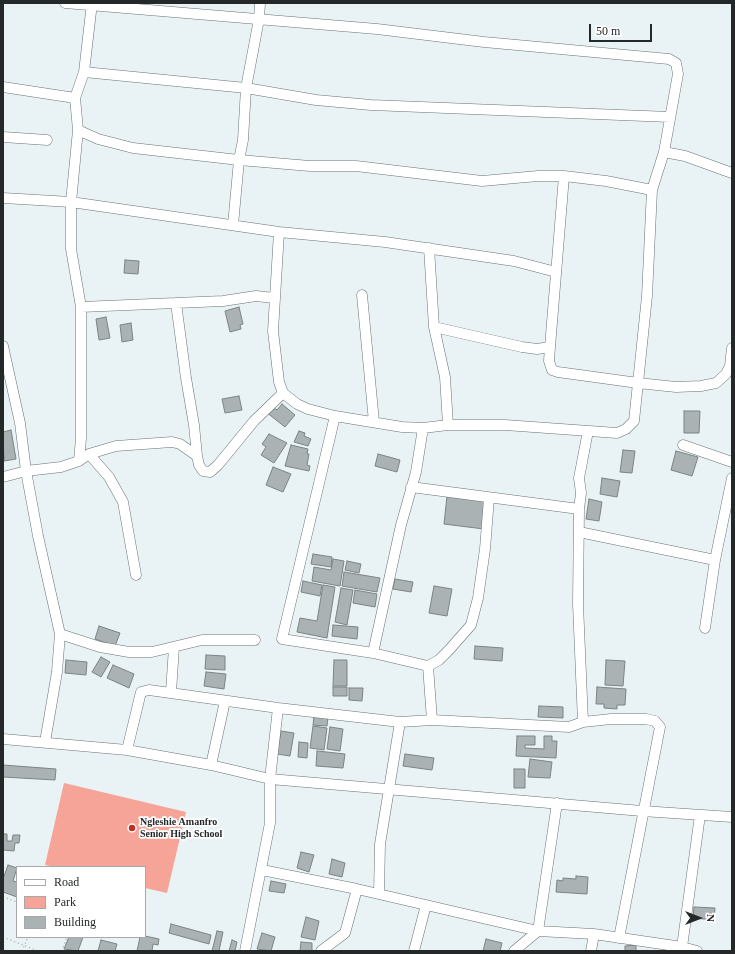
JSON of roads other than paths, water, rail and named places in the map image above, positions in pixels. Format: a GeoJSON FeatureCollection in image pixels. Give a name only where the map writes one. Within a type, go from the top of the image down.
{"type":"FeatureCollection","features":[{"type":"Feature","properties":{"kind":"street"},"geometry":{"type":"LineString","coordinates":[[65,3],[92,4],[259,20],[377,29],[484,42],[668,59],[676,64],[678,74],[664,152],[652,190],[647,296],[634,421],[626,429],[617,433],[505,426],[448,425],[423,428],[335,416],[308,409],[297,404],[283,393],[279,382],[274,331],[274,298],[279,232]]}},
{"type":"Feature","properties":{"kind":"street"},"geometry":{"type":"LineString","coordinates":[[233,224],[239,160],[243,140],[246,88],[259,20],[260,3]]}},
{"type":"Feature","properties":{"kind":"street"},"geometry":{"type":"LineString","coordinates":[[79,461],[81,432],[81,307],[71,249],[71,202],[78,130],[75,98],[84,72],[92,4]]}},
{"type":"Feature","properties":{"kind":"street"},"geometry":{"type":"LineString","coordinates":[[84,72],[246,88],[316,100],[371,105],[670,117]]}},
{"type":"Feature","properties":{"kind":"street"},"geometry":{"type":"LineString","coordinates":[[3,87],[75,98]]}},
{"type":"Feature","properties":{"kind":"street"},"geometry":{"type":"LineString","coordinates":[[78,130],[98,139],[133,148],[239,160],[310,166],[356,166],[482,181],[507,178],[564,176],[606,181],[652,190]]}},
{"type":"Feature","properties":{"kind":"street"},"geometry":{"type":"LineString","coordinates":[[3,137],[47,140]]}},
{"type":"Feature","properties":{"kind":"street"},"geometry":{"type":"LineString","coordinates":[[664,152],[685,156],[732,173]]}},
{"type":"Feature","properties":{"kind":"street"},"geometry":{"type":"LineString","coordinates":[[564,176],[549,361],[552,370],[638,383],[676,387],[701,386],[716,383],[726,374],[731,366],[732,348]]}},
{"type":"Feature","properties":{"kind":"street"},"geometry":{"type":"LineString","coordinates":[[3,198],[71,202],[233,224],[279,232],[320,234],[429,248],[514,261],[556,272]]}},
{"type":"Feature","properties":{"kind":"street"},"geometry":{"type":"LineString","coordinates":[[429,248],[434,327],[445,377],[448,425]]}},
{"type":"Feature","properties":{"kind":"street"},"geometry":{"type":"LineString","coordinates":[[362,295],[374,422]]}},
{"type":"Feature","properties":{"kind":"street"},"geometry":{"type":"LineString","coordinates":[[81,307],[223,301],[256,296],[274,298]]}},
{"type":"Feature","properties":{"kind":"street"},"geometry":{"type":"LineString","coordinates":[[176,303],[194,425],[197,456],[199,465],[203,471],[210,472],[254,421],[283,393]]}},
{"type":"Feature","properties":{"kind":"street"},"geometry":{"type":"LineString","coordinates":[[434,327],[522,347],[537,349],[550,347]]}},
{"type":"Feature","properties":{"kind":"street"},"geometry":{"type":"LineString","coordinates":[[3,346],[20,422],[26,471],[60,634],[57,672],[45,742]]}},
{"type":"Feature","properties":{"kind":"street"},"geometry":{"type":"LineString","coordinates":[[335,416],[282,639],[373,652],[428,666],[439,660],[450,650],[471,625],[478,598],[485,549],[489,498]]}},
{"type":"Feature","properties":{"kind":"street"},"geometry":{"type":"LineString","coordinates":[[373,652],[382,608],[418,459],[423,428]]}},
{"type":"Feature","properties":{"kind":"street"},"geometry":{"type":"LineString","coordinates":[[584,722],[578,604],[579,509],[581,494],[579,478],[588,431]]}},
{"type":"Feature","properties":{"kind":"street"},"geometry":{"type":"LineString","coordinates":[[3,477],[26,471],[61,467],[79,461],[89,454],[116,446],[172,442],[180,444],[197,456]]}},
{"type":"Feature","properties":{"kind":"street"},"geometry":{"type":"LineString","coordinates":[[683,445],[732,462]]}},
{"type":"Feature","properties":{"kind":"street"},"geometry":{"type":"LineString","coordinates":[[89,454],[109,477],[123,502],[136,575]]}},
{"type":"Feature","properties":{"kind":"street"},"geometry":{"type":"LineString","coordinates":[[705,628],[715,560],[732,478]]}},
{"type":"Feature","properties":{"kind":"street"},"geometry":{"type":"LineString","coordinates":[[411,487],[579,509]]}},
{"type":"Feature","properties":{"kind":"street"},"geometry":{"type":"LineString","coordinates":[[579,532],[715,560]]}},
{"type":"Feature","properties":{"kind":"street"},"geometry":{"type":"LineString","coordinates":[[60,634],[100,647],[129,652],[152,652],[184,643],[202,640],[255,640]]}},
{"type":"Feature","properties":{"kind":"street"},"geometry":{"type":"LineString","coordinates":[[170,692],[174,647]]}},
{"type":"Feature","properties":{"kind":"street"},"geometry":{"type":"LineString","coordinates":[[428,666],[432,720]]}},
{"type":"Feature","properties":{"kind":"street"},"geometry":{"type":"LineString","coordinates":[[128,750],[141,692],[149,690],[278,708],[400,722],[432,720],[569,727],[584,722],[611,719],[646,719],[655,722],[660,726],[642,811],[619,938]]}},
{"type":"Feature","properties":{"kind":"street"},"geometry":{"type":"LineString","coordinates":[[210,765],[225,701]]}},
{"type":"Feature","properties":{"kind":"street"},"geometry":{"type":"LineString","coordinates":[[245,951],[270,823],[270,779],[278,708]]}},
{"type":"Feature","properties":{"kind":"street"},"geometry":{"type":"LineString","coordinates":[[379,894],[380,844],[400,722]]}},
{"type":"Feature","properties":{"kind":"street"},"geometry":{"type":"LineString","coordinates":[[3,739],[128,750],[210,765],[270,779],[388,791],[732,817]]}},
{"type":"Feature","properties":{"kind":"street"},"geometry":{"type":"LineString","coordinates":[[514,951],[538,931],[557,803]]}},
{"type":"Feature","properties":{"kind":"street"},"geometry":{"type":"LineString","coordinates":[[682,947],[700,815]]}},
{"type":"Feature","properties":{"kind":"street"},"geometry":{"type":"LineString","coordinates":[[262,870],[357,889],[538,931],[594,934],[682,947],[697,951]]}},
{"type":"Feature","properties":{"kind":"street"},"geometry":{"type":"LineString","coordinates":[[321,951],[344,933],[357,889]]}},
{"type":"Feature","properties":{"kind":"street"},"geometry":{"type":"LineString","coordinates":[[414,951],[426,905]]}},
{"type":"Feature","properties":{"kind":"street"},"geometry":{"type":"LineString","coordinates":[[591,951],[594,934]]}},
{"type":"Feature","properties":{"kind":"place","name":"Ngleshie Amanfro Senior High School"},"geometry":{"type":"Point","coordinates":[132,828]}}]}
